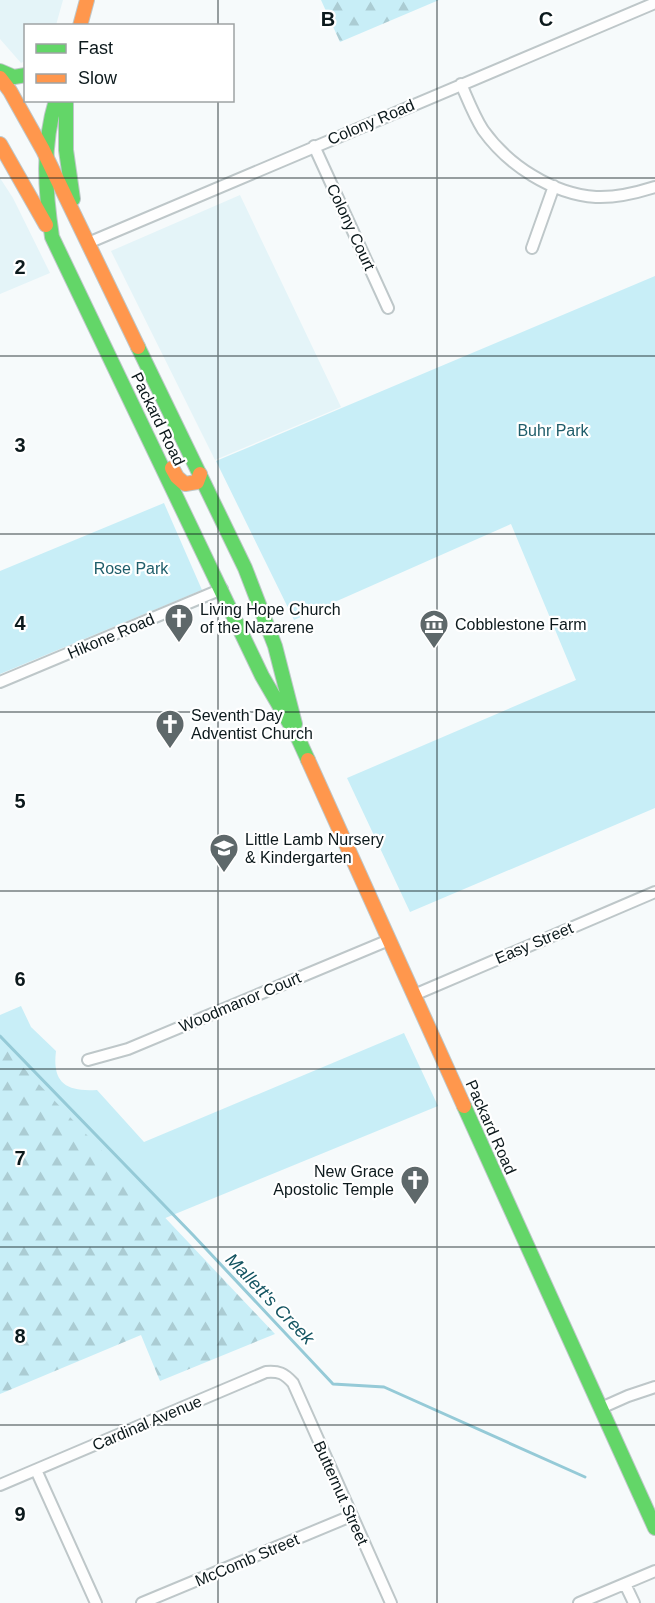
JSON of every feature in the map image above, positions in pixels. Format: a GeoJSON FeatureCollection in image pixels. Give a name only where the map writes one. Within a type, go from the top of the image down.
{"type":"FeatureCollection","features":[{"type":"Feature","properties":{"kind":"main road"},"geometry":{"type":"LineString","coordinates":[[81,24],[87,0]]}},
{"type":"Feature","properties":{"kind":"main road"},"geometry":{"type":"LineString","coordinates":[[0,71],[14,77],[24,75]]}},
{"type":"Feature","properties":{"kind":"main road","name":"Packard Road"},"geometry":{"type":"LineString","coordinates":[[0,78],[43,150],[244,568],[261,608],[281,668],[298,738]]}},
{"type":"Feature","properties":{"kind":"main road","name":"Packard Road"},"geometry":{"type":"LineString","coordinates":[[55,102],[43,150],[44,182],[52,237],[262,676],[298,738],[655,1528]]}},
{"type":"Feature","properties":{"kind":"main road"},"geometry":{"type":"LineString","coordinates":[[66,102],[64,121],[67,164],[76,217]]}},
{"type":"Feature","properties":{"kind":"main road"},"geometry":{"type":"LineString","coordinates":[[0,144],[52,237]]}},
{"type":"Feature","properties":{"kind":"main road"},"geometry":{"type":"LineString","coordinates":[[131,400],[151,425],[180,481],[193,484],[198,480],[200,474]]}},
{"type":"Feature","properties":{"kind":"main road"},"geometry":{"type":"LineString","coordinates":[[185,513],[203,533],[245,621],[250,625],[256,624],[259,621],[261,608]]}},
{"type":"Feature","properties":{"kind":"street","name":"Colony Road"},"geometry":{"type":"LineString","coordinates":[[88,243],[655,3]]}},
{"type":"Feature","properties":{"kind":"street"},"geometry":{"type":"LineString","coordinates":[[461,84],[483,129],[501,153],[526,172],[554,186],[595,197],[620,196],[655,187]]}},
{"type":"Feature","properties":{"kind":"street","name":"Colony Court"},"geometry":{"type":"LineString","coordinates":[[314,146],[388,308]]}},
{"type":"Feature","properties":{"kind":"street"},"geometry":{"type":"LineString","coordinates":[[531,248],[554,186]]}},
{"type":"Feature","properties":{"kind":"street","name":"Hikone Road"},"geometry":{"type":"LineString","coordinates":[[0,682],[222,589]]}},
{"type":"Feature","properties":{"kind":"street","name":"Easy Street"},"geometry":{"type":"LineString","coordinates":[[414,995],[655,892]]}},
{"type":"Feature","properties":{"kind":"street","name":"Woodmanor Court"},"geometry":{"type":"LineString","coordinates":[[88,1060],[128,1049],[389,940]]}},
{"type":"Feature","properties":{"kind":"street","name":"Cardinal Avenue"},"geometry":{"type":"LineString","coordinates":[[0,1485],[266,1372],[276,1371],[286,1375],[292,1383]]}},
{"type":"Feature","properties":{"kind":"street","name":"Butternut Street"},"geometry":{"type":"LineString","coordinates":[[292,1383],[391,1603]]}},
{"type":"Feature","properties":{"kind":"street"},"geometry":{"type":"LineString","coordinates":[[601,1408],[655,1387]]}},
{"type":"Feature","properties":{"kind":"street"},"geometry":{"type":"LineString","coordinates":[[36,1470],[96,1603]]}},
{"type":"Feature","properties":{"kind":"street","name":"McComb Street"},"geometry":{"type":"LineString","coordinates":[[142,1603],[351,1516]]}},
{"type":"Feature","properties":{"kind":"street"},"geometry":{"type":"LineString","coordinates":[[579,1603],[655,1571]]}},
{"type":"Feature","properties":{"kind":"street"},"geometry":{"type":"LineString","coordinates":[[625,1584],[634,1603]]}},
{"type":"Feature","properties":{"kind":"shaded area"},"geometry":{"type":"Polygon","coordinates":[[[0,0],[63,0],[56,24],[24,24],[24,62],[21,63],[0,39],[0,0]]]}},
{"type":"Feature","properties":{"kind":"shaded area"},"geometry":{"type":"Polygon","coordinates":[[[0,178],[13,198],[50,273],[0,294],[0,178]]]}},
{"type":"Feature","properties":{"kind":"shaded area"},"geometry":{"type":"Polygon","coordinates":[[[240,195],[341,407],[215,460],[111,251],[240,195]]]}},
{"type":"Feature","properties":{"kind":"green space"},"geometry":{"type":"Polygon","coordinates":[[[321,0],[439,0],[340,42],[321,0]]]}},
{"type":"Feature","properties":{"kind":"green space","name":"Buhr Park"},"geometry":{"type":"Polygon","coordinates":[[[655,276],[655,808],[410,912],[347,778],[576,680],[511,524],[294,620],[216,461],[655,276]]]}},
{"type":"Feature","properties":{"kind":"green space","name":"Rose Park"},"geometry":{"type":"Polygon","coordinates":[[[164,503],[202,590],[0,674],[0,571],[164,503]]]}},
{"type":"Feature","properties":{"kind":"green space"},"geometry":{"type":"Polygon","coordinates":[[[21,1006],[31,1027],[56,1051],[56,1071],[63,1083],[77,1089],[97,1090],[144,1142],[404,1033],[438,1106],[0,1286],[0,1015],[21,1006]]]}},
{"type":"Feature","properties":{"kind":"green space"},"geometry":{"type":"Polygon","coordinates":[[[0,1043],[275,1334],[160,1381],[141,1335],[0,1394],[0,1043]]]}},
{"type":"Feature","properties":{"kind":"waterway","name":"Mallett's Creek"},"geometry":{"type":"LineString","coordinates":[[0,1036],[193,1235],[333,1384],[384,1387],[585,1477]]}},
{"type":"Feature","properties":{"kind":"traffic: fast"},"geometry":{"type":"LineString","coordinates":[[0,71],[14,77],[24,75]]}},
{"type":"Feature","properties":{"kind":"traffic: fast"},"geometry":{"type":"LineString","coordinates":[[56,102],[48,134],[46,168],[52,237],[262,676],[308,760]]}},
{"type":"Feature","properties":{"kind":"traffic: fast"},"geometry":{"type":"LineString","coordinates":[[66,102],[66,150],[73,199]]}},
{"type":"Feature","properties":{"kind":"traffic: fast"},"geometry":{"type":"LineString","coordinates":[[138,347],[245,568],[275,646],[295,724]]}},
{"type":"Feature","properties":{"kind":"traffic: fast"},"geometry":{"type":"LineString","coordinates":[[464,1106],[655,1528]]}},
{"type":"Feature","properties":{"kind":"traffic: slow"},"geometry":{"type":"LineString","coordinates":[[81,24],[87,0]]}},
{"type":"Feature","properties":{"kind":"traffic: slow"},"geometry":{"type":"LineString","coordinates":[[0,78],[10,91],[43,150],[138,347]]}},
{"type":"Feature","properties":{"kind":"traffic: slow"},"geometry":{"type":"LineString","coordinates":[[0,144],[46,225]]}},
{"type":"Feature","properties":{"kind":"traffic: slow"},"geometry":{"type":"LineString","coordinates":[[172,468],[185,484],[197,482],[200,474]]}},
{"type":"Feature","properties":{"kind":"traffic: slow"},"geometry":{"type":"LineString","coordinates":[[308,760],[464,1106]]}},
{"type":"Feature","properties":{"kind":"place","name":"Living Hope Church of the Nazarene"},"geometry":{"type":"Point","coordinates":[179,644]}},
{"type":"Feature","properties":{"kind":"place","name":"Cobblestone Farm"},"geometry":{"type":"Point","coordinates":[434,650]}},
{"type":"Feature","properties":{"kind":"place","name":"Seventh Day Adventist Church"},"geometry":{"type":"Point","coordinates":[170,750]}},
{"type":"Feature","properties":{"kind":"place","name":"Little Lamb Nursery & Kindergarten"},"geometry":{"type":"Point","coordinates":[224,874]}},
{"type":"Feature","properties":{"kind":"place","name":"New Grace Apostolic Temple"},"geometry":{"type":"Point","coordinates":[415,1206]}}]}
